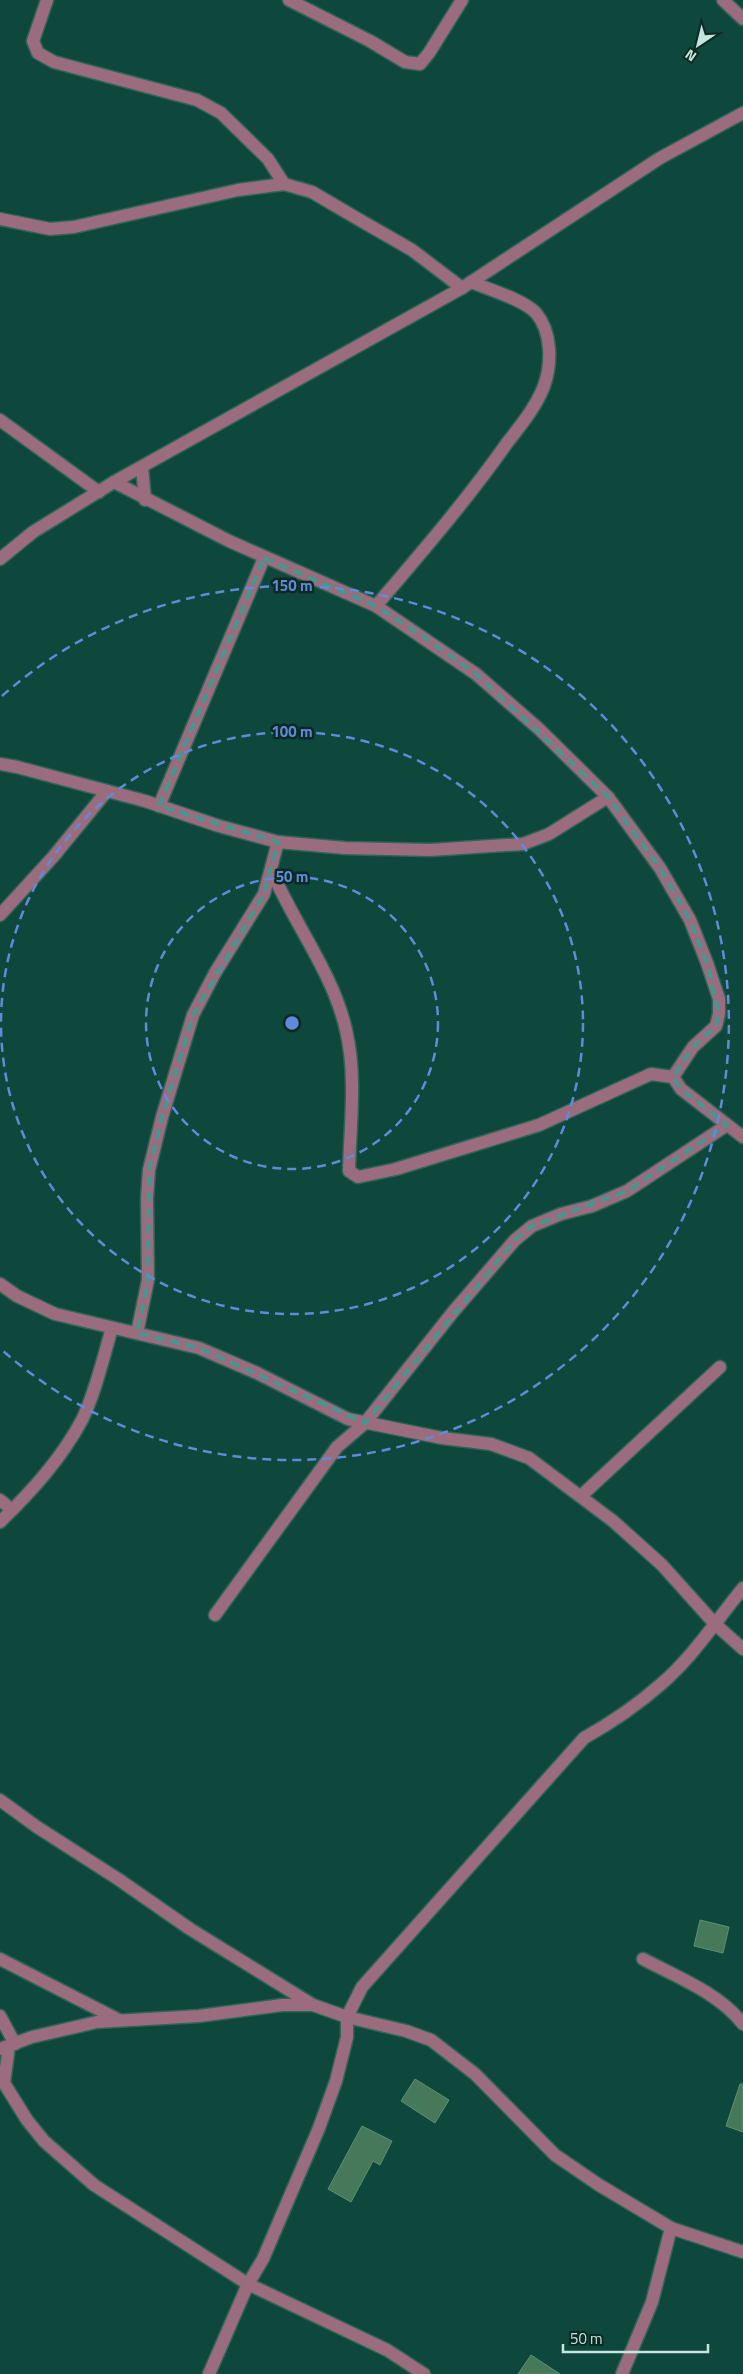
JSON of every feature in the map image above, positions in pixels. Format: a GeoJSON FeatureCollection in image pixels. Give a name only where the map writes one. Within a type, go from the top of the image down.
{"type":"FeatureCollection","features":[{"type":"Feature","properties":{"kind":"street"},"geometry":{"type":"LineString","coordinates":[[47,0],[33,41],[38,53],[54,62],[197,100],[221,113],[268,159],[284,184]]}},
{"type":"Feature","properties":{"kind":"street"},"geometry":{"type":"LineString","coordinates":[[289,0],[370,41],[406,62],[420,64],[462,0]]}},
{"type":"Feature","properties":{"kind":"street"},"geometry":{"type":"LineString","coordinates":[[723,0],[743,19]]}},
{"type":"Feature","properties":{"kind":"street"},"geometry":{"type":"LineString","coordinates":[[0,558],[33,532],[114,482],[466,285],[660,158],[743,113]]}},
{"type":"Feature","properties":{"kind":"street"},"geometry":{"type":"LineString","coordinates":[[0,219],[50,229],[74,227],[238,190],[284,184],[312,192],[412,250],[466,285],[519,303],[536,313],[548,338],[548,369],[536,404],[484,477],[376,606]]}},
{"type":"Feature","properties":{"kind":"street"},"geometry":{"type":"LineString","coordinates":[[0,420],[99,492]]}},
{"type":"Feature","properties":{"kind":"street"},"geometry":{"type":"LineString","coordinates":[[142,467],[145,500]]}},
{"type":"Feature","properties":{"kind":"street"},"geometry":{"type":"LineString","coordinates":[[114,482],[145,500],[264,558],[376,606],[476,674],[538,729],[608,797],[660,868],[690,920],[719,999],[719,1014],[716,1026],[693,1048],[673,1077]]}},
{"type":"Feature","properties":{"kind":"street"},"geometry":{"type":"LineString","coordinates":[[159,806],[264,558]]}},
{"type":"Feature","properties":{"kind":"street"},"geometry":{"type":"LineString","coordinates":[[0,764],[107,791],[219,826],[278,842],[345,848],[430,850],[523,844],[550,834],[608,797]]}},
{"type":"Feature","properties":{"kind":"street"},"geometry":{"type":"LineString","coordinates":[[0,915],[53,857],[107,791]]}},
{"type":"Feature","properties":{"kind":"street"},"geometry":{"type":"LineString","coordinates":[[137,1333],[148,1280],[146,1198],[149,1170],[167,1100],[192,1016],[214,973],[264,894],[272,872],[278,842]]}},
{"type":"Feature","properties":{"kind":"street"},"geometry":{"type":"LineString","coordinates":[[272,872],[286,905],[331,985],[346,1030],[352,1068],[349,1171],[353,1176],[358,1178],[396,1169],[539,1125],[651,1074],[673,1077],[681,1089],[743,1137]]}},
{"type":"Feature","properties":{"kind":"street"},"geometry":{"type":"LineString","coordinates":[[215,1615],[337,1447],[364,1423],[491,1266],[521,1236],[532,1226],[561,1214],[592,1206],[627,1191],[727,1125]]}},
{"type":"Feature","properties":{"kind":"street"},"geometry":{"type":"LineString","coordinates":[[0,1284],[17,1296],[54,1314],[199,1348],[256,1373],[328,1410],[364,1423],[442,1438],[492,1444],[529,1458],[613,1521],[662,1565],[715,1624],[743,1649]]}},
{"type":"Feature","properties":{"kind":"street"},"geometry":{"type":"LineString","coordinates":[[0,1522],[33,1490],[64,1449],[82,1418],[94,1388],[112,1328]]}},
{"type":"Feature","properties":{"kind":"street"},"geometry":{"type":"LineString","coordinates":[[581,1496],[720,1367]]}},
{"type":"Feature","properties":{"kind":"street"},"geometry":{"type":"LineString","coordinates":[[0,1500],[12,1510]]}},
{"type":"Feature","properties":{"kind":"street"},"geometry":{"type":"LineString","coordinates":[[209,2374],[248,2284],[263,2259],[319,2128],[336,2081],[347,2037],[347,2017],[362,1987],[584,1738],[616,1720],[661,1684],[715,1624],[743,1588]]}},
{"type":"Feature","properties":{"kind":"street"},"geometry":{"type":"LineString","coordinates":[[0,1800],[190,1928],[312,2005],[347,2017],[406,2031],[431,2040],[475,2074],[555,2155],[599,2185],[671,2228],[743,2252]]}},
{"type":"Feature","properties":{"kind":"street"},"geometry":{"type":"LineString","coordinates":[[643,1959],[724,2004],[743,2024]]}},
{"type":"Feature","properties":{"kind":"street"},"geometry":{"type":"LineString","coordinates":[[0,1960],[118,2020]]}},
{"type":"Feature","properties":{"kind":"street"},"geometry":{"type":"LineString","coordinates":[[8,2046],[32,2037],[96,2022],[200,2016],[282,2005],[312,2005]]}},
{"type":"Feature","properties":{"kind":"street"},"geometry":{"type":"LineString","coordinates":[[0,2016],[8,2046],[2,2082],[27,2120],[44,2141],[78,2172],[114,2198],[248,2284],[387,2350],[424,2374]]}},
{"type":"Feature","properties":{"kind":"street"},"geometry":{"type":"LineString","coordinates":[[622,2374],[652,2302],[671,2228]]}},
{"type":"Feature","properties":{"kind":"highlighted area"},"geometry":{"type":"Polygon","coordinates":[[[264,558],[376,606],[421,635],[476,674],[608,797],[660,868],[690,920],[707,963],[719,1014],[716,1026],[693,1047],[673,1077],[681,1089],[727,1125],[627,1191],[532,1226],[515,1240],[365,1423],[199,1348],[137,1333],[148,1280],[149,1170],[162,1117],[193,1015],[264,894],[278,842],[159,806],[264,558]]]}},
{"type":"Feature","properties":{"kind":"building"},"geometry":{"type":"Polygon","coordinates":[[[700,1920],[729,1927],[723,1953],[694,1946],[700,1920]]]}},
{"type":"Feature","properties":{"kind":"building"},"geometry":{"type":"Polygon","coordinates":[[[415,2079],[449,2100],[435,2123],[401,2101],[415,2079]]]}},
{"type":"Feature","properties":{"kind":"building"},"geometry":{"type":"Polygon","coordinates":[[[740,2084],[743,2084],[743,2132],[726,2126],[740,2084]]]}},
{"type":"Feature","properties":{"kind":"building"},"geometry":{"type":"Polygon","coordinates":[[[362,2126],[392,2141],[380,2165],[373,2161],[351,2202],[328,2189],[362,2126]]]}},
{"type":"Feature","properties":{"kind":"building"},"geometry":{"type":"Polygon","coordinates":[[[531,2355],[560,2374],[518,2374],[531,2355]]]}}]}
